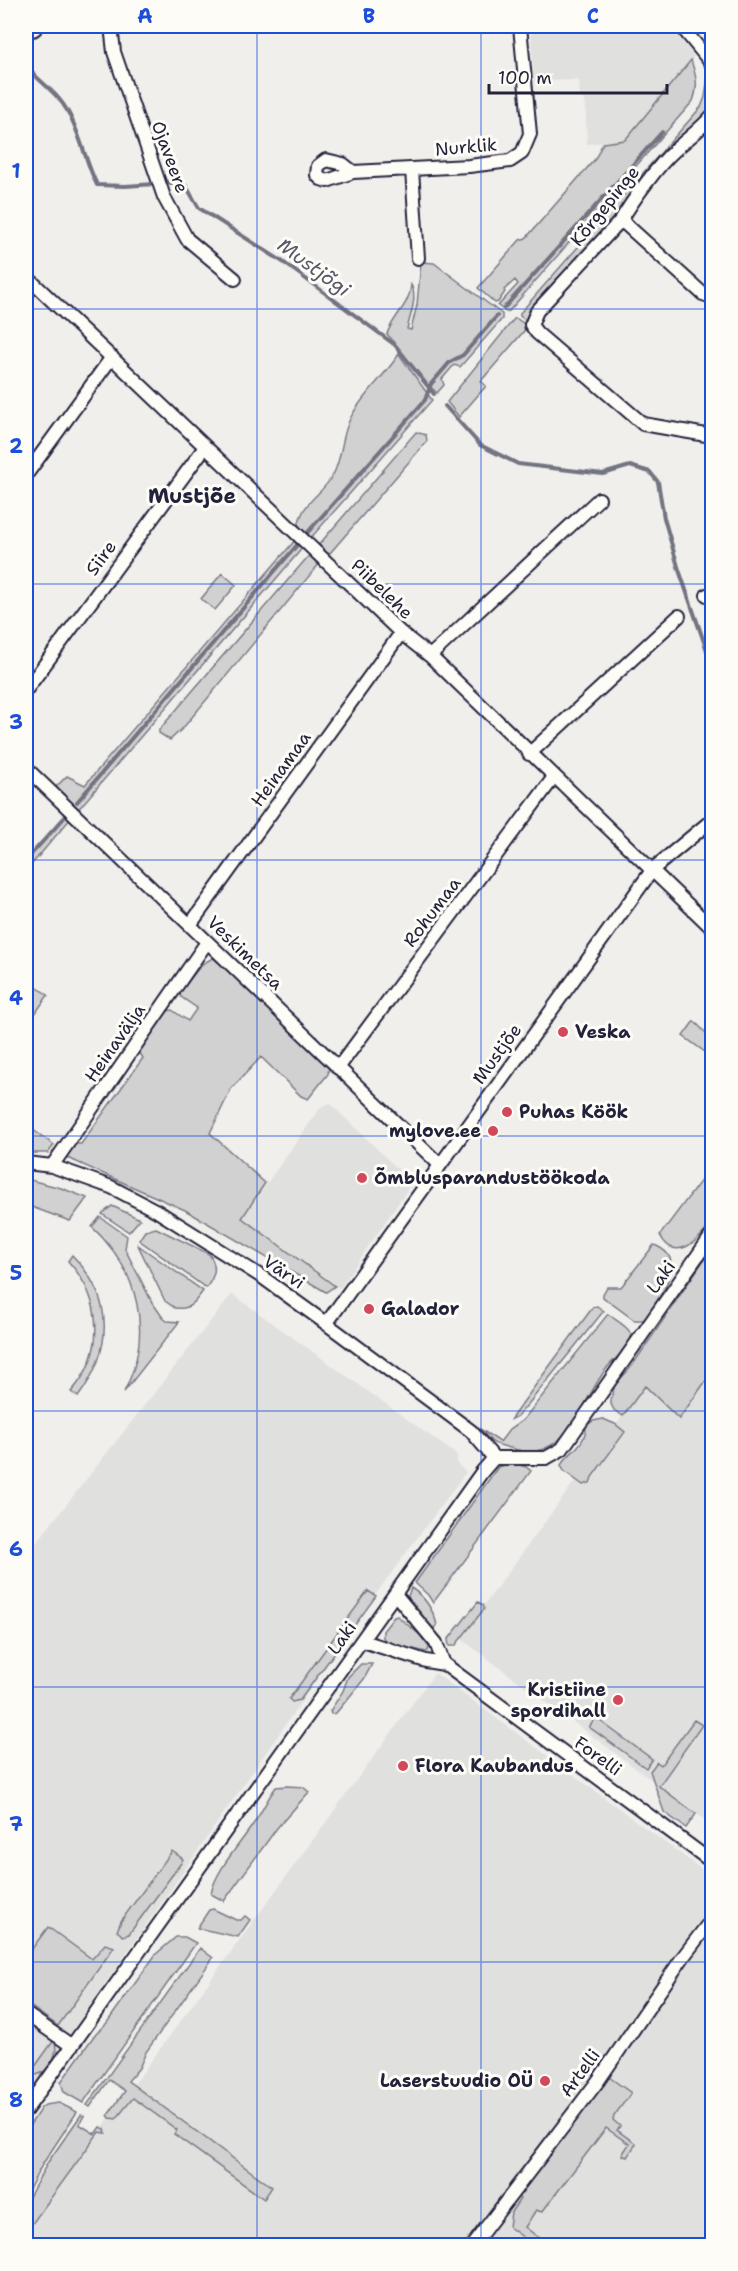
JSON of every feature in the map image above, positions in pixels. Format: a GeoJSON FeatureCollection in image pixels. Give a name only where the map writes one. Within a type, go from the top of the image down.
{"type":"FeatureCollection","features":[{"type":"Feature","properties":{"kind":"main road"},"geometry":{"type":"LineString","coordinates":[[26,26],[32,26]]}},
{"type":"Feature","properties":{"kind":"street","name":"Ojaveere"},"geometry":{"type":"LineString","coordinates":[[111,26],[114,52],[164,197],[187,238],[235,279]]}},
{"type":"Feature","properties":{"kind":"street","name":"Nurklik"},"geometry":{"type":"LineString","coordinates":[[353,172],[469,166],[510,160],[522,153],[530,134],[520,26]]}},
{"type":"Feature","properties":{"kind":"street"},"geometry":{"type":"LineString","coordinates":[[681,26],[712,64]]}},
{"type":"Feature","properties":{"kind":"street"},"geometry":{"type":"LineString","coordinates":[[696,43],[697,26]]}},
{"type":"Feature","properties":{"kind":"street","name":"Kõrgepinge"},"geometry":{"type":"LineString","coordinates":[[712,116],[699,132],[673,151],[621,220],[537,311],[531,325],[537,333],[643,424],[712,436]]}},
{"type":"Feature","properties":{"kind":"street"},"geometry":{"type":"LineString","coordinates":[[412,170],[418,258]]}},
{"type":"Feature","properties":{"kind":"street"},"geometry":{"type":"LineString","coordinates":[[621,220],[703,294],[712,297]]}},
{"type":"Feature","properties":{"kind":"street","name":"Piibelehe"},"geometry":{"type":"LineString","coordinates":[[26,276],[401,633],[430,656],[529,754],[653,869],[712,928]]}},
{"type":"Feature","properties":{"kind":"street"},"geometry":{"type":"LineString","coordinates":[[26,475],[112,357]]}},
{"type":"Feature","properties":{"kind":"street","name":"Siire"},"geometry":{"type":"LineString","coordinates":[[26,690],[205,447]]}},
{"type":"Feature","properties":{"kind":"street"},"geometry":{"type":"LineString","coordinates":[[430,656],[599,499]]}},
{"type":"Feature","properties":{"kind":"street"},"geometry":{"type":"LineString","coordinates":[[529,754],[679,616]]}},
{"type":"Feature","properties":{"kind":"street","name":"Heinamaa"},"geometry":{"type":"LineString","coordinates":[[190,925],[401,633]]}},
{"type":"Feature","properties":{"kind":"street","name":"Veskimetsa"},"geometry":{"type":"LineString","coordinates":[[26,768],[440,1165]]}},
{"type":"Feature","properties":{"kind":"street","name":"Rohumaa"},"geometry":{"type":"LineString","coordinates":[[338,1068],[554,777]]}},
{"type":"Feature","properties":{"kind":"street","name":"Mustjõe"},"geometry":{"type":"LineString","coordinates":[[326,1324],[653,869],[712,820]]}},
{"type":"Feature","properties":{"kind":"street","name":"Heinavälja"},"geometry":{"type":"LineString","coordinates":[[52,1166],[207,942]]}},
{"type":"Feature","properties":{"kind":"street","name":"Värvi"},"geometry":{"type":"LineString","coordinates":[[26,1163],[52,1166],[111,1187],[157,1211],[262,1277],[471,1431],[494,1458]]}},
{"type":"Feature","properties":{"kind":"street","name":"Laki"},"geometry":{"type":"LineString","coordinates":[[26,2110],[494,1458],[546,1458],[562,1449],[712,1235]]}},
{"type":"Feature","properties":{"kind":"street"},"geometry":{"type":"LineString","coordinates":[[395,1594],[436,1643],[444,1664]]}},
{"type":"Feature","properties":{"kind":"street","name":"Forelli"},"geometry":{"type":"LineString","coordinates":[[363,1641],[426,1661],[444,1664],[712,1862]]}},
{"type":"Feature","properties":{"kind":"street","name":"Artelli"},"geometry":{"type":"LineString","coordinates":[[472,2246],[598,2081],[683,1957],[712,1919]]}},
{"type":"Feature","properties":{"kind":"street"},"geometry":{"type":"LineString","coordinates":[[26,2014],[72,2046]]}},
{"type":"Feature","properties":{"kind":"shaded area"},"geometry":{"type":"Polygon","coordinates":[[[616,26],[670,26],[694,56],[625,140],[587,144],[585,99],[580,98],[579,80],[534,81],[531,31],[616,26]]]}},
{"type":"Feature","properties":{"kind":"shaded area"},"geometry":{"type":"Polygon","coordinates":[[[691,60],[696,80],[693,101],[509,311],[506,312],[498,306],[518,284],[515,280],[495,303],[478,288],[520,240],[526,238],[595,159],[603,143],[625,140],[691,60]]]}},
{"type":"Feature","properties":{"kind":"shaded area"},"geometry":{"type":"Polygon","coordinates":[[[709,69],[712,74],[712,110],[528,322],[520,316],[520,313],[701,107],[705,97],[709,69]]]}},
{"type":"Feature","properties":{"kind":"shaded area"},"geometry":{"type":"Polygon","coordinates":[[[421,262],[434,263],[502,314],[502,319],[460,367],[454,365],[442,379],[444,385],[437,393],[424,381],[387,334],[408,299],[411,285],[414,301],[407,329],[411,330],[417,305],[421,262]]]}},
{"type":"Feature","properties":{"kind":"shaded area"},"geometry":{"type":"Polygon","coordinates":[[[514,319],[526,325],[524,331],[481,381],[486,386],[459,417],[447,402],[514,319]]]}},
{"type":"Feature","properties":{"kind":"shaded area"},"geometry":{"type":"Polygon","coordinates":[[[399,354],[432,400],[309,540],[298,528],[303,512],[333,475],[348,424],[356,409],[399,354]]]}},
{"type":"Feature","properties":{"kind":"shaded area"},"geometry":{"type":"Polygon","coordinates":[[[416,432],[426,435],[427,441],[330,553],[326,554],[317,547],[416,432]]]}},
{"type":"Feature","properties":{"kind":"shaded area"},"geometry":{"type":"Polygon","coordinates":[[[297,538],[305,545],[77,811],[54,789],[67,776],[85,785],[297,538]]]}},
{"type":"Feature","properties":{"kind":"shaded area"},"geometry":{"type":"Polygon","coordinates":[[[312,552],[320,563],[183,728],[170,740],[159,733],[159,730],[312,552]]]}},
{"type":"Feature","properties":{"kind":"shaded area"},"geometry":{"type":"Polygon","coordinates":[[[222,573],[236,585],[215,610],[201,599],[222,573]]]}},
{"type":"Feature","properties":{"kind":"shaded area"},"geometry":{"type":"Polygon","coordinates":[[[64,818],[71,818],[26,871],[26,860],[64,818]]]}},
{"type":"Feature","properties":{"kind":"shaded area"},"geometry":{"type":"Polygon","coordinates":[[[213,958],[227,968],[329,1065],[328,1074],[308,1099],[301,1096],[261,1057],[231,1089],[210,1133],[265,1183],[242,1218],[335,1286],[326,1292],[185,1210],[63,1156],[73,1144],[81,1144],[143,1058],[138,1050],[167,1011],[172,1010],[188,1021],[197,1008],[181,997],[180,992],[202,964],[213,958]]]}},
{"type":"Feature","properties":{"kind":"shaded area"},"geometry":{"type":"Polygon","coordinates":[[[26,980],[48,995],[26,1027],[26,1008],[35,995],[26,988],[26,980]]]}},
{"type":"Feature","properties":{"kind":"shaded area"},"geometry":{"type":"Polygon","coordinates":[[[694,1021],[712,1039],[712,1057],[683,1036],[694,1021]]]}},
{"type":"Feature","properties":{"kind":"shaded area"},"geometry":{"type":"Polygon","coordinates":[[[330,1103],[412,1183],[340,1288],[242,1218],[322,1106],[330,1103]]]}},
{"type":"Feature","properties":{"kind":"shaded area"},"geometry":{"type":"Polygon","coordinates":[[[26,1125],[54,1145],[48,1153],[26,1153],[26,1125]]]}},
{"type":"Feature","properties":{"kind":"shaded area"},"geometry":{"type":"Polygon","coordinates":[[[705,1175],[712,1181],[712,1223],[694,1242],[680,1249],[673,1248],[666,1244],[660,1235],[705,1175]]]}},
{"type":"Feature","properties":{"kind":"shaded area"},"geometry":{"type":"Polygon","coordinates":[[[26,1179],[61,1188],[87,1198],[70,1221],[26,1205],[26,1179]]]}},
{"type":"Feature","properties":{"kind":"shaded area"},"geometry":{"type":"Polygon","coordinates":[[[112,1206],[140,1219],[129,1232],[102,1214],[112,1206]]]}},
{"type":"Feature","properties":{"kind":"shaded area"},"geometry":{"type":"Polygon","coordinates":[[[100,1217],[127,1236],[125,1249],[152,1302],[163,1318],[167,1321],[179,1322],[124,1392],[133,1370],[138,1348],[137,1304],[131,1283],[121,1263],[92,1227],[100,1217]]]}},
{"type":"Feature","properties":{"kind":"shaded area"},"geometry":{"type":"Polygon","coordinates":[[[156,1228],[209,1254],[214,1263],[214,1271],[206,1288],[139,1240],[145,1231],[156,1228]]]}},
{"type":"Feature","properties":{"kind":"shaded area"},"geometry":{"type":"Polygon","coordinates":[[[138,1245],[203,1291],[195,1302],[188,1306],[175,1308],[165,1301],[138,1245]]]}},
{"type":"Feature","properties":{"kind":"shaded area"},"geometry":{"type":"Polygon","coordinates":[[[654,1245],[665,1251],[672,1268],[665,1288],[648,1316],[643,1320],[634,1320],[603,1297],[603,1294],[607,1287],[621,1287],[654,1245]]]}},
{"type":"Feature","properties":{"kind":"shaded area"},"geometry":{"type":"Polygon","coordinates":[[[712,1248],[712,1372],[679,1419],[645,1386],[623,1416],[614,1410],[611,1404],[615,1385],[632,1366],[712,1248]]]}},
{"type":"Feature","properties":{"kind":"shaded area"},"geometry":{"type":"Polygon","coordinates":[[[72,1255],[96,1289],[102,1307],[104,1325],[103,1343],[98,1361],[78,1397],[71,1392],[82,1377],[90,1360],[95,1343],[96,1326],[94,1309],[88,1292],[80,1276],[68,1261],[72,1255]]]}},
{"type":"Feature","properties":{"kind":"shaded area"},"geometry":{"type":"Polygon","coordinates":[[[232,1294],[457,1455],[457,1464],[466,1472],[381,1587],[26,2098],[26,1556],[232,1294]]]}},
{"type":"Feature","properties":{"kind":"shaded area"},"geometry":{"type":"Polygon","coordinates":[[[712,1294],[712,1825],[460,1638],[712,1294]]]}},
{"type":"Feature","properties":{"kind":"shaded area"},"geometry":{"type":"Polygon","coordinates":[[[597,1306],[604,1311],[518,1416],[510,1420],[593,1307],[597,1306]]]}},
{"type":"Feature","properties":{"kind":"shaded area"},"geometry":{"type":"Polygon","coordinates":[[[608,1314],[628,1330],[630,1340],[625,1349],[606,1369],[580,1412],[560,1439],[547,1448],[532,1451],[514,1449],[492,1442],[480,1429],[500,1442],[509,1430],[523,1420],[608,1314]]]}},
{"type":"Feature","properties":{"kind":"shaded area"},"geometry":{"type":"Polygon","coordinates":[[[603,1419],[615,1424],[625,1432],[590,1483],[583,1485],[564,1471],[561,1465],[580,1443],[586,1426],[593,1421],[603,1419]]]}},
{"type":"Feature","properties":{"kind":"shaded area"},"geometry":{"type":"Polygon","coordinates":[[[513,1463],[531,1471],[433,1603],[415,1583],[498,1467],[513,1463]]]}},
{"type":"Feature","properties":{"kind":"shaded area"},"geometry":{"type":"Polygon","coordinates":[[[411,1588],[424,1599],[433,1614],[437,1625],[431,1631],[410,1601],[408,1596],[411,1588]]]}},
{"type":"Feature","properties":{"kind":"shaded area"},"geometry":{"type":"Polygon","coordinates":[[[368,1591],[376,1596],[300,1700],[292,1702],[289,1699],[368,1591]]]}},
{"type":"Feature","properties":{"kind":"shaded area"},"geometry":{"type":"Polygon","coordinates":[[[478,1602],[483,1605],[484,1609],[455,1646],[449,1646],[448,1640],[478,1602]]]}},
{"type":"Feature","properties":{"kind":"shaded area"},"geometry":{"type":"Polygon","coordinates":[[[397,1616],[420,1635],[429,1647],[428,1651],[389,1643],[383,1638],[383,1631],[397,1616]]]}},
{"type":"Feature","properties":{"kind":"shaded area"},"geometry":{"type":"Polygon","coordinates":[[[361,1664],[372,1664],[364,1679],[336,1713],[331,1714],[330,1711],[343,1691],[348,1677],[361,1664]]]}},
{"type":"Feature","properties":{"kind":"shaded area"},"geometry":{"type":"Polygon","coordinates":[[[435,1673],[712,1877],[712,2245],[26,2246],[26,2232],[435,1673]]]}},
{"type":"Feature","properties":{"kind":"shaded area"},"geometry":{"type":"Polygon","coordinates":[[[596,1718],[652,1759],[646,1768],[589,1727],[596,1718]]]}},
{"type":"Feature","properties":{"kind":"shaded area"},"geometry":{"type":"Polygon","coordinates":[[[694,1720],[702,1725],[659,1786],[696,1814],[686,1828],[664,1812],[650,1771],[657,1762],[661,1765],[694,1720]]]}},
{"type":"Feature","properties":{"kind":"shaded area"},"geometry":{"type":"Polygon","coordinates":[[[276,1787],[303,1787],[309,1792],[277,1828],[224,1901],[211,1894],[218,1875],[276,1787]]]}},
{"type":"Feature","properties":{"kind":"shaded area"},"geometry":{"type":"Polygon","coordinates":[[[172,1851],[183,1859],[181,1863],[129,1934],[123,1936],[117,1931],[121,1921],[172,1851]]]}},
{"type":"Feature","properties":{"kind":"shaded area"},"geometry":{"type":"Polygon","coordinates":[[[213,1909],[236,1920],[241,1920],[245,1916],[250,1920],[238,1937],[197,1928],[209,1910],[213,1909]]]}},
{"type":"Feature","properties":{"kind":"shaded area"},"geometry":{"type":"Polygon","coordinates":[[[48,1927],[92,1959],[105,1944],[114,1947],[58,2026],[26,2003],[26,1957],[48,1927]]]}},
{"type":"Feature","properties":{"kind":"shaded area"},"geometry":{"type":"Polygon","coordinates":[[[176,1937],[185,1937],[196,1943],[83,2103],[64,2092],[61,2082],[96,2033],[106,2024],[156,1954],[176,1937]]]}},
{"type":"Feature","properties":{"kind":"shaded area"},"geometry":{"type":"Polygon","coordinates":[[[200,1948],[213,1958],[128,2081],[272,2187],[264,2199],[174,2134],[177,2130],[133,2098],[116,2119],[110,2118],[108,2115],[125,2091],[109,2080],[90,2107],[87,2105],[200,1948]]]}},
{"type":"Feature","properties":{"kind":"shaded area"},"geometry":{"type":"Polygon","coordinates":[[[54,2040],[56,2046],[54,2058],[50,2064],[41,2073],[29,2075],[54,2040]]]}},
{"type":"Feature","properties":{"kind":"shaded area"},"geometry":{"type":"Polygon","coordinates":[[[609,2077],[631,2093],[613,2120],[620,2126],[617,2130],[636,2144],[627,2157],[622,2155],[629,2144],[606,2128],[542,2212],[536,2210],[525,2227],[548,2245],[534,2245],[509,2227],[511,2212],[520,2199],[517,2196],[609,2077]]]}},
{"type":"Feature","properties":{"kind":"shaded area"},"geometry":{"type":"Polygon","coordinates":[[[59,2103],[77,2112],[42,2165],[26,2195],[26,2131],[41,2108],[45,2105],[59,2103]]]}},
{"type":"Feature","properties":{"kind":"shaded area"},"geometry":{"type":"Polygon","coordinates":[[[81,2115],[84,2116],[79,2124],[95,2134],[100,2127],[105,2129],[106,2133],[99,2132],[26,2232],[28,2199],[48,2162],[81,2115]]]}},
{"type":"Feature","properties":{"kind":"waterway","name":"Mustjõgi"},"geometry":{"type":"LineString","coordinates":[[26,66],[66,108],[97,185],[155,184]]}},
{"type":"Feature","properties":{"kind":"waterway"},"geometry":{"type":"LineString","coordinates":[[504,308],[662,132]]}},
{"type":"Feature","properties":{"kind":"waterway","name":"Mustjõgi"},"geometry":{"type":"LineString","coordinates":[[166,182],[186,186],[199,208],[283,262],[395,345],[434,394]]}},
{"type":"Feature","properties":{"kind":"waterway"},"geometry":{"type":"LineString","coordinates":[[308,532],[425,400],[431,384],[450,362],[463,355],[497,316]]}},
{"type":"Feature","properties":{"kind":"waterway","name":"Mustjõgi"},"geometry":{"type":"LineString","coordinates":[[445,406],[480,445],[518,464],[603,474],[630,466],[650,472],[658,482],[664,518],[679,570],[712,665]]}},
{"type":"Feature","properties":{"kind":"waterway"},"geometry":{"type":"LineString","coordinates":[[77,802],[298,544]]}},
{"type":"Feature","properties":{"kind":"waterway"},"geometry":{"type":"LineString","coordinates":[[26,860],[64,818]]}},
{"type":"Feature","properties":{"kind":"place","name":"Veska"},"geometry":{"type":"Point","coordinates":[563,1032]}},
{"type":"Feature","properties":{"kind":"place","name":"Puhas Köök"},"geometry":{"type":"Point","coordinates":[507,1112]}},
{"type":"Feature","properties":{"kind":"place","name":"mylove.ee"},"geometry":{"type":"Point","coordinates":[493,1131]}},
{"type":"Feature","properties":{"kind":"place","name":"Õmblusparandustöökoda"},"geometry":{"type":"Point","coordinates":[362,1178]}},
{"type":"Feature","properties":{"kind":"place","name":"Galador"},"geometry":{"type":"Point","coordinates":[369,1309]}},
{"type":"Feature","properties":{"kind":"place","name":"Kristiine spordihall"},"geometry":{"type":"Point","coordinates":[618,1700]}},
{"type":"Feature","properties":{"kind":"place","name":"Flora Kaubandus"},"geometry":{"type":"Point","coordinates":[403,1766]}},
{"type":"Feature","properties":{"kind":"place","name":"Laserstuudio OÜ"},"geometry":{"type":"Point","coordinates":[545,2081]}},
{"type":"Feature","properties":{"kind":"district","name":"Mustjõe"},"geometry":{"type":"Point","coordinates":[192,496]}}]}
